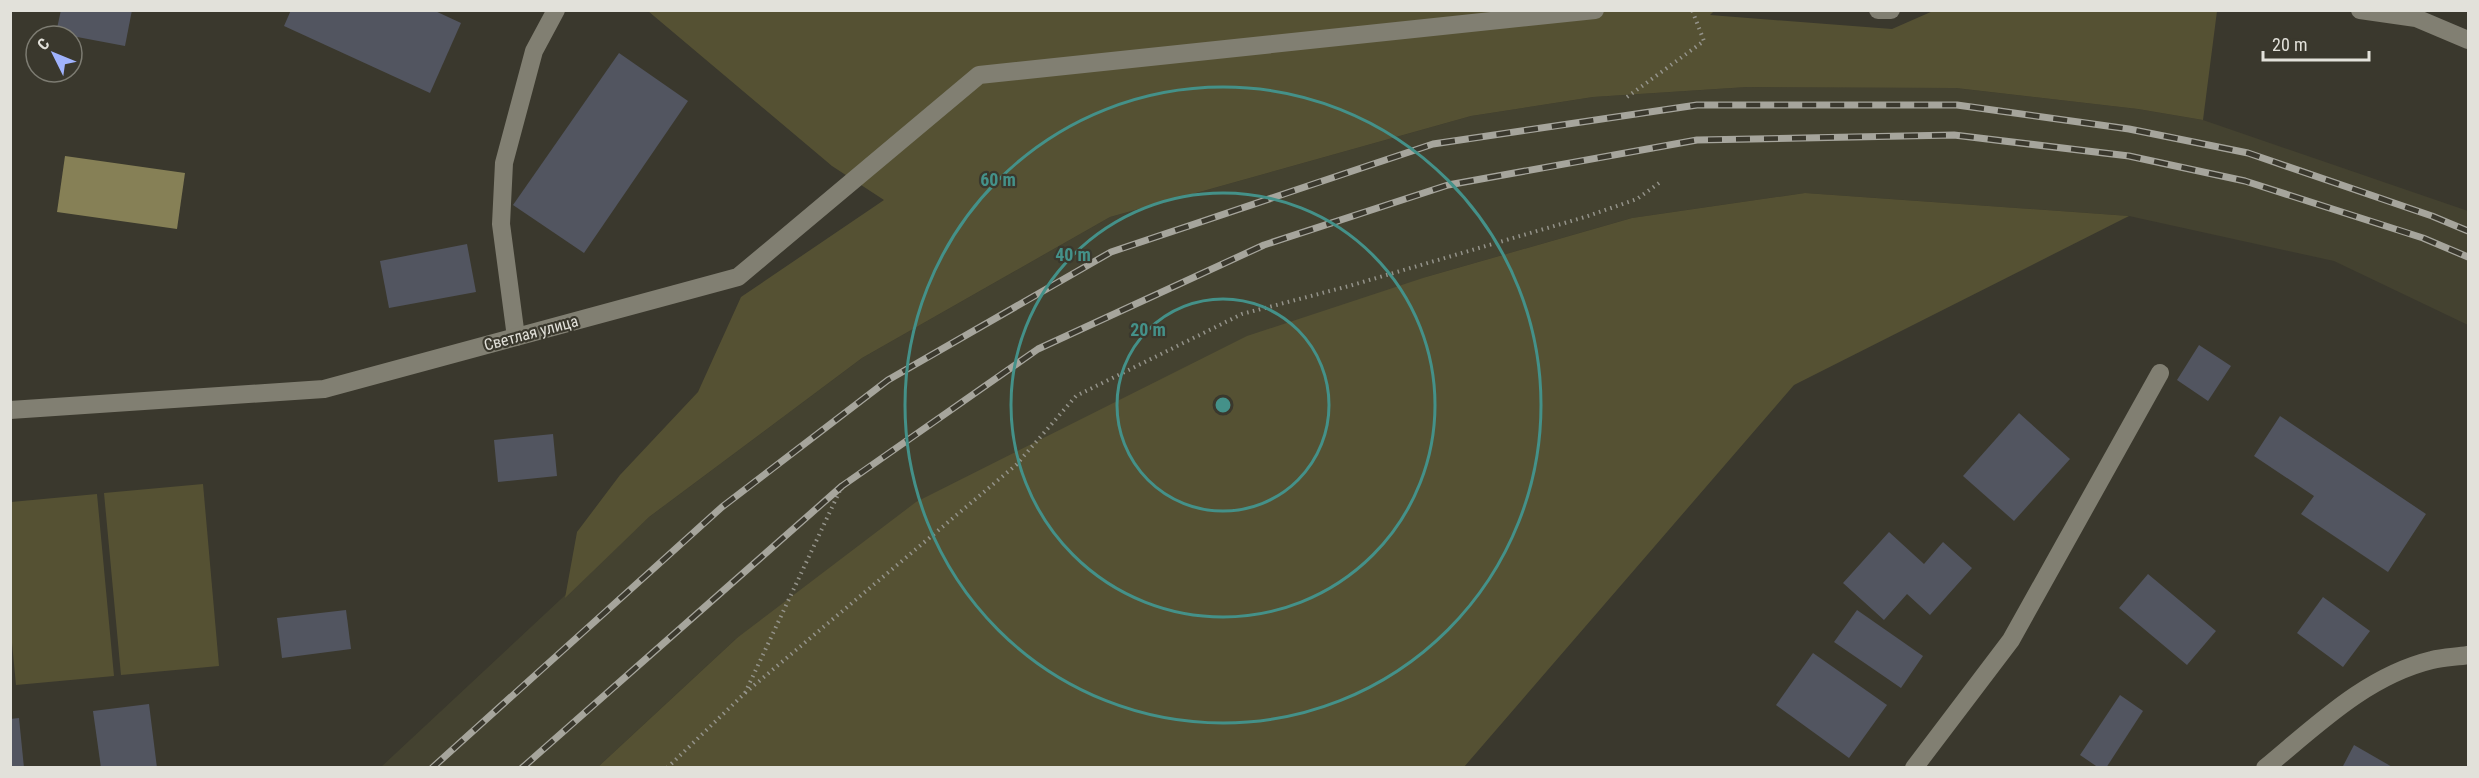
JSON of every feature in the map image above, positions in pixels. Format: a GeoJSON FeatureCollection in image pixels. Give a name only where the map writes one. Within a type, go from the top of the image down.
{"type":"FeatureCollection","features":[{"type":"Feature","properties":{"kind":"street"},"geometry":{"type":"LineString","coordinates":[[516,337],[501,224],[504,163],[534,51],[556,10]]}},
{"type":"Feature","properties":{"kind":"street","name":"Светлая улица"},"geometry":{"type":"LineString","coordinates":[[10,410],[324,389],[738,277],[979,75],[1595,10]]}},
{"type":"Feature","properties":{"kind":"street"},"geometry":{"type":"LineString","coordinates":[[1878,10],[1891,10]]}},
{"type":"Feature","properties":{"kind":"street"},"geometry":{"type":"LineString","coordinates":[[2360,10],[2416,18],[2469,40]]}},
{"type":"Feature","properties":{"kind":"street"},"geometry":{"type":"LineString","coordinates":[[1914,768],[2011,640],[2160,373]]}},
{"type":"Feature","properties":{"kind":"street"},"geometry":{"type":"LineString","coordinates":[[2265,768],[2346,701],[2383,678],[2432,660],[2469,655]]}},
{"type":"Feature","properties":{"kind":"path"},"geometry":{"type":"LineString","coordinates":[[1627,97],[1704,41],[1692,10]]}},
{"type":"Feature","properties":{"kind":"path"},"geometry":{"type":"LineString","coordinates":[[667,768],[745,693],[1016,465],[1076,396],[1242,314],[1349,286],[1585,217],[1637,199],[1659,183]]}},
{"type":"Feature","properties":{"kind":"path"},"geometry":{"type":"LineString","coordinates":[[745,693],[842,486]]}},
{"type":"Feature","properties":{"kind":"shaded area"},"geometry":{"type":"Polygon","coordinates":[[[1715,10],[1710,15],[1892,29],[1933,11],[2217,11],[2203,120],[2138,109],[1956,88],[1747,87],[1593,97],[1471,116],[1110,217],[862,358],[649,517],[565,598],[577,532],[620,475],[698,392],[741,297],[884,200],[832,166],[648,11],[1715,10]]]}},
{"type":"Feature","properties":{"kind":"shaded area"},"geometry":{"type":"Polygon","coordinates":[[[1747,87],[1956,88],[2138,109],[2203,120],[2468,211],[2468,325],[2334,261],[2129,216],[1805,193],[1632,218],[1426,277],[737,638],[598,767],[380,768],[649,517],[862,358],[1110,217],[1471,116],[1593,97],[1747,87]]]}},
{"type":"Feature","properties":{"kind":"shaded area"},"geometry":{"type":"Polygon","coordinates":[[[65,156],[185,173],[177,229],[57,212],[65,156]]]}},
{"type":"Feature","properties":{"kind":"shaded area"},"geometry":{"type":"Polygon","coordinates":[[[1805,193],[2129,216],[1794,385],[1464,767],[598,767],[737,638],[916,502],[1247,336],[1426,277],[1632,218],[1805,193]]]}},
{"type":"Feature","properties":{"kind":"shaded area"},"geometry":{"type":"Polygon","coordinates":[[[203,484],[219,666],[121,675],[104,493],[203,484]]]}},
{"type":"Feature","properties":{"kind":"shaded area"},"geometry":{"type":"Polygon","coordinates":[[[97,494],[114,676],[16,685],[10,622],[11,502],[97,494]]]}},
{"type":"Feature","properties":{"kind":"building"},"geometry":{"type":"Polygon","coordinates":[[[61,10],[132,10],[125,46],[84,38],[84,24],[58,24],[61,10]]]}},
{"type":"Feature","properties":{"kind":"building"},"geometry":{"type":"Polygon","coordinates":[[[291,10],[433,10],[461,23],[430,93],[284,26],[291,10]]]}},
{"type":"Feature","properties":{"kind":"building"},"geometry":{"type":"Polygon","coordinates":[[[619,53],[688,101],[584,253],[513,205],[619,53]]]}},
{"type":"Feature","properties":{"kind":"building"},"geometry":{"type":"Polygon","coordinates":[[[467,244],[476,292],[389,308],[380,261],[467,244]]]}},
{"type":"Feature","properties":{"kind":"building"},"geometry":{"type":"Polygon","coordinates":[[[2199,345],[2231,366],[2208,401],[2177,380],[2199,345]]]}},
{"type":"Feature","properties":{"kind":"building"},"geometry":{"type":"Polygon","coordinates":[[[2019,413],[2070,459],[2014,521],[1963,476],[2019,413]]]}},
{"type":"Feature","properties":{"kind":"building"},"geometry":{"type":"Polygon","coordinates":[[[2280,416],[2426,514],[2388,572],[2301,514],[2314,496],[2254,456],[2280,416]]]}},
{"type":"Feature","properties":{"kind":"building"},"geometry":{"type":"Polygon","coordinates":[[[553,434],[557,476],[498,482],[494,440],[553,434]]]}},
{"type":"Feature","properties":{"kind":"building"},"geometry":{"type":"Polygon","coordinates":[[[1889,532],[1924,564],[1943,542],[1972,568],[1930,615],[1907,594],[1884,620],[1843,583],[1889,532]]]}},
{"type":"Feature","properties":{"kind":"building"},"geometry":{"type":"Polygon","coordinates":[[[2148,574],[2216,631],[2187,665],[2119,608],[2148,574]]]}},
{"type":"Feature","properties":{"kind":"building"},"geometry":{"type":"Polygon","coordinates":[[[2323,597],[2370,631],[2343,667],[2297,633],[2323,597]]]}},
{"type":"Feature","properties":{"kind":"building"},"geometry":{"type":"Polygon","coordinates":[[[346,610],[351,649],[282,658],[277,618],[346,610]]]}},
{"type":"Feature","properties":{"kind":"building"},"geometry":{"type":"Polygon","coordinates":[[[1857,610],[1923,656],[1901,688],[1834,642],[1857,610]]]}},
{"type":"Feature","properties":{"kind":"building"},"geometry":{"type":"Polygon","coordinates":[[[1813,653],[1887,705],[1849,758],[1776,705],[1813,653]]]}},
{"type":"Feature","properties":{"kind":"building"},"geometry":{"type":"Polygon","coordinates":[[[2120,695],[2143,711],[2106,768],[2099,768],[2080,755],[2120,695]]]}},
{"type":"Feature","properties":{"kind":"building"},"geometry":{"type":"Polygon","coordinates":[[[149,704],[157,768],[101,768],[93,711],[149,704]]]}},
{"type":"Feature","properties":{"kind":"building"},"geometry":{"type":"Polygon","coordinates":[[[19,718],[24,768],[10,768],[10,719],[19,718]]]}},
{"type":"Feature","properties":{"kind":"building"},"geometry":{"type":"Polygon","coordinates":[[[2354,745],[2394,768],[2342,768],[2354,745]]]}},
{"type":"Feature","properties":{"kind":"railway"},"geometry":{"type":"LineString","coordinates":[[432,768],[722,507],[888,380],[1111,252],[1433,144],[1697,105],[1957,105],[2129,129],[2248,153],[2432,216],[2468,231]]}},
{"type":"Feature","properties":{"kind":"railway"},"geometry":{"type":"LineString","coordinates":[[522,768],[842,486],[1038,349],[1264,245],[1448,185],[1697,140],[1954,135],[2129,156],[2245,181],[2423,238],[2468,257]]}}]}
